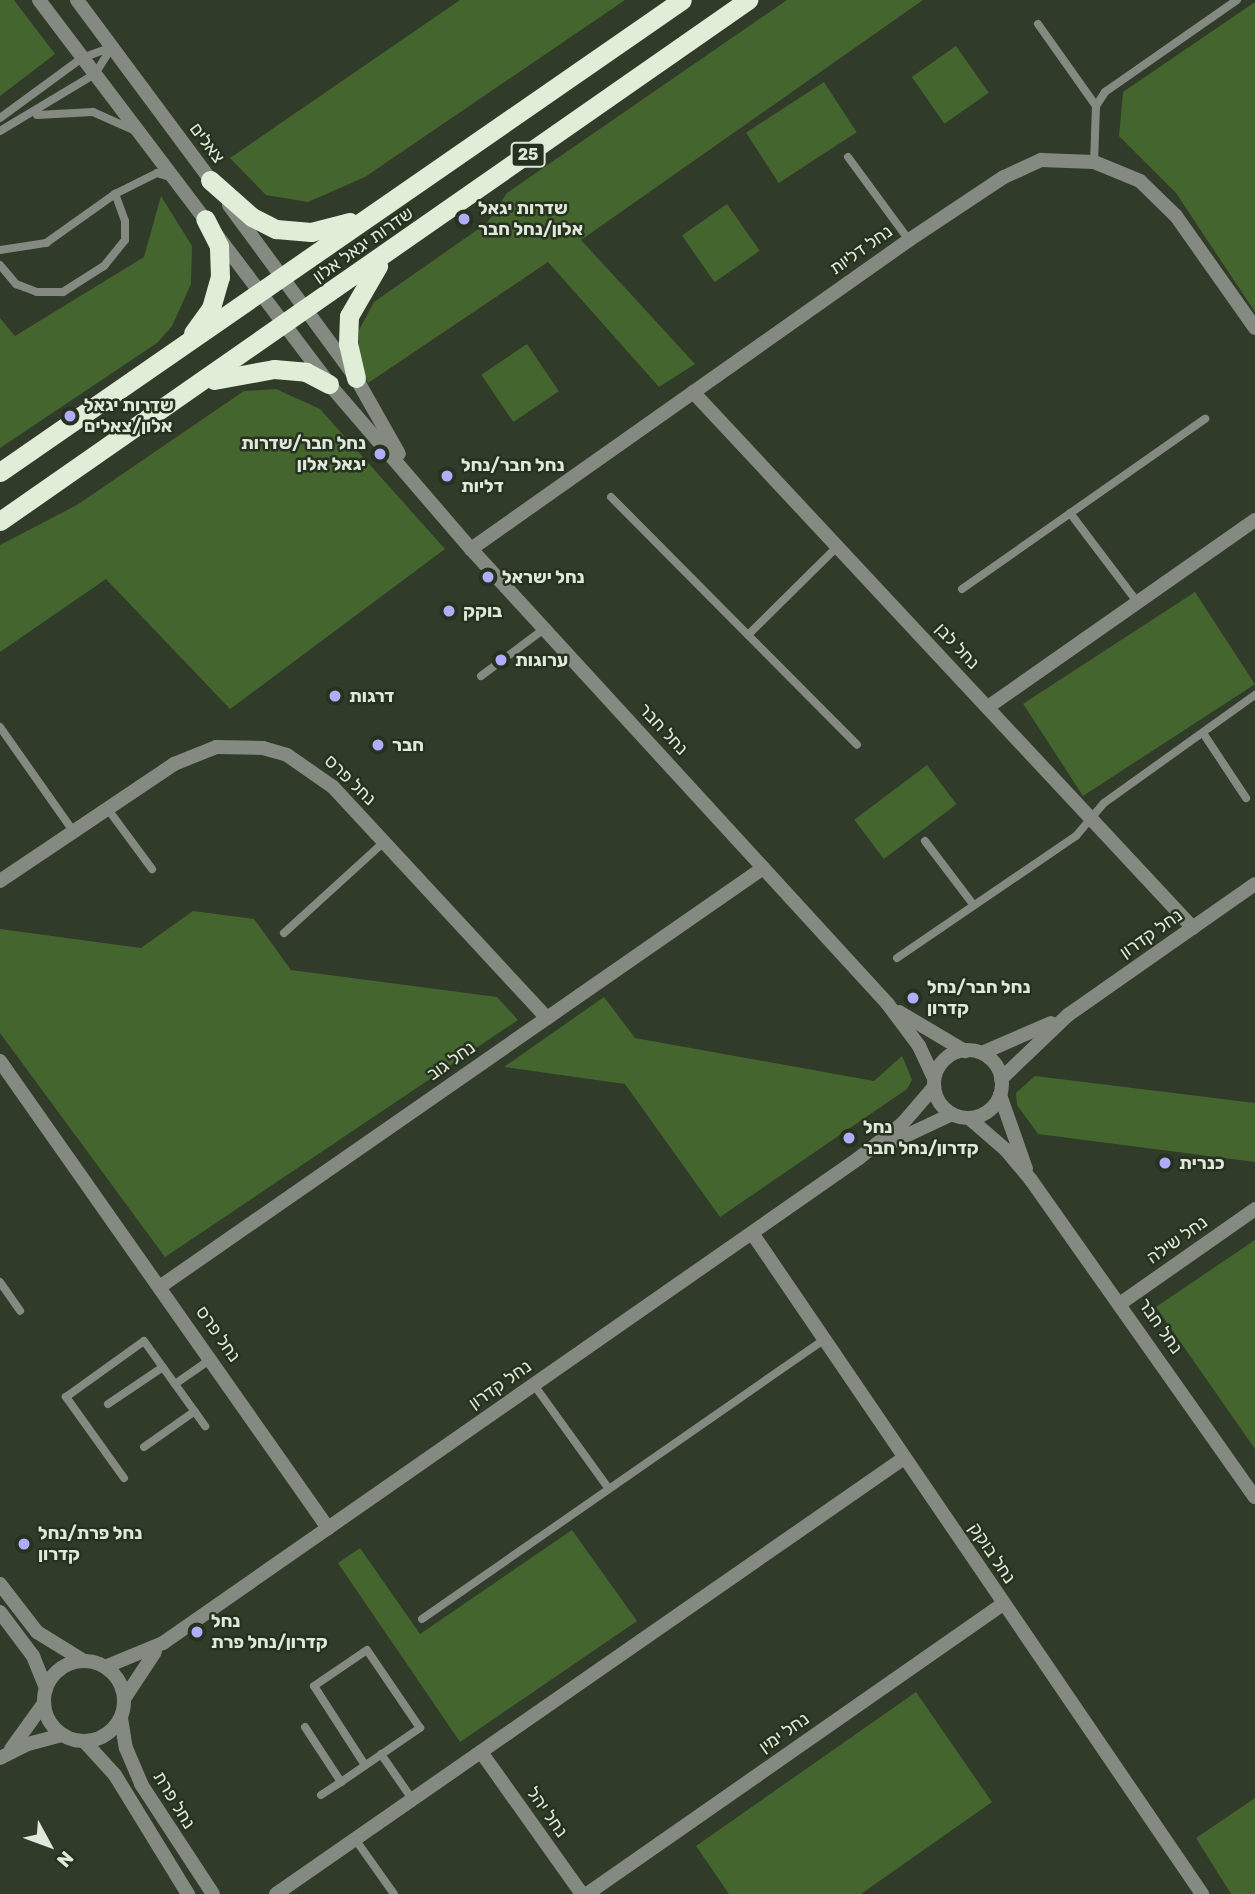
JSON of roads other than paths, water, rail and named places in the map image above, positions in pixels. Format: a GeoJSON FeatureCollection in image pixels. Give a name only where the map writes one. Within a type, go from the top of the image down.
{"type":"FeatureCollection","features":[{"type":"Feature","properties":{"kind":"highway","name":"שדרות יגאל אלון"},"geometry":{"type":"LineString","coordinates":[[0,472],[682,0]]}},
{"type":"Feature","properties":{"kind":"highway","name":"שדרות יגאל אלון"},"geometry":{"type":"LineString","coordinates":[[0,521],[197,387],[748,0]]}},
{"type":"Feature","properties":{"kind":"highway"},"geometry":{"type":"LineString","coordinates":[[210,180],[251,217],[288,231],[325,230],[383,207]]}},
{"type":"Feature","properties":{"kind":"highway"},"geometry":{"type":"LineString","coordinates":[[175,351],[203,321],[218,292],[219,246],[205,219]]}},
{"type":"Feature","properties":{"kind":"highway"},"geometry":{"type":"LineString","coordinates":[[356,378],[348,344],[349,316],[360,291],[395,248]]}},
{"type":"Feature","properties":{"kind":"highway"},"geometry":{"type":"LineString","coordinates":[[197,387],[243,372],[274,369],[306,372],[329,384]]}},
{"type":"Feature","properties":{"kind":"street"},"geometry":{"type":"LineString","coordinates":[[39,0],[260,292]]}},
{"type":"Feature","properties":{"kind":"street","name":"צאלים"},"geometry":{"type":"LineString","coordinates":[[77,0],[307,309]]}},
{"type":"Feature","properties":{"kind":"street","name":"נחל דליות"},"geometry":{"type":"LineString","coordinates":[[471,549],[909,240],[1025,165],[1056,158],[1094,162],[1140,181],[1157,195],[1255,328]]}},
{"type":"Feature","properties":{"kind":"street","name":"נחל חבר"},"geometry":{"type":"LineString","coordinates":[[260,292],[329,384],[471,549],[887,1003],[919,1046],[934,1082]]}},
{"type":"Feature","properties":{"kind":"street","name":"נחל חבר"},"geometry":{"type":"LineString","coordinates":[[307,309],[356,378],[413,479]]}},
{"type":"Feature","properties":{"kind":"street","name":"נחל לבן"},"geometry":{"type":"LineString","coordinates":[[692,391],[988,707],[1089,821],[1193,928]]}},
{"type":"Feature","properties":{"kind":"street"},"geometry":{"type":"LineString","coordinates":[[988,707],[1255,520]]}},
{"type":"Feature","properties":{"kind":"street","name":"נחל פרס"},"geometry":{"type":"LineString","coordinates":[[0,881],[107,808],[194,754],[216,747],[262,748],[310,767],[384,842],[547,1018]]}},
{"type":"Feature","properties":{"kind":"street","name":"נחל גוב"},"geometry":{"type":"LineString","coordinates":[[161,1286],[763,868]]}},
{"type":"Feature","properties":{"kind":"street","name":"נחל קדרון"},"geometry":{"type":"LineString","coordinates":[[982,1054],[1068,1014],[1255,884]]}},
{"type":"Feature","properties":{"kind":"street","name":"נחל חבר"},"geometry":{"type":"LineString","coordinates":[[887,1003],[965,1051]]}},
{"type":"Feature","properties":{"kind":"street","name":"נחל קדרון"},"geometry":{"type":"LineString","coordinates":[[1001,1079],[1068,1014]]}},
{"type":"Feature","properties":{"kind":"street"},"geometry":{"type":"LineString","coordinates":[[965,1051],[982,1054],[995,1065],[1001,1079],[1000,1095],[985,1113],[969,1118],[952,1114],[940,1103],[934,1082],[942,1062],[965,1051]]}},
{"type":"Feature","properties":{"kind":"street","name":"נחל פרס"},"geometry":{"type":"LineString","coordinates":[[0,1061],[161,1286],[328,1528]]}},
{"type":"Feature","properties":{"kind":"street","name":"נחל קדרון"},"geometry":{"type":"LineString","coordinates":[[106,1667],[163,1643],[859,1158],[903,1123],[934,1082]]}},
{"type":"Feature","properties":{"kind":"street","name":"נחל חבר"},"geometry":{"type":"LineString","coordinates":[[1000,1095],[1031,1180]]}},
{"type":"Feature","properties":{"kind":"street","name":"נחל קדרון"},"geometry":{"type":"LineString","coordinates":[[859,1158],[952,1114]]}},
{"type":"Feature","properties":{"kind":"street","name":"נחל חבר"},"geometry":{"type":"LineString","coordinates":[[969,1118],[1006,1150],[1031,1180],[1121,1303],[1255,1497]]}},
{"type":"Feature","properties":{"kind":"street","name":"נחל שילה"},"geometry":{"type":"LineString","coordinates":[[1121,1303],[1255,1209]]}},
{"type":"Feature","properties":{"kind":"street","name":"נחל בוקק"},"geometry":{"type":"LineString","coordinates":[[752,1233],[1202,1894]]}},
{"type":"Feature","properties":{"kind":"street"},"geometry":{"type":"LineString","coordinates":[[276,1894],[904,1458]]}},
{"type":"Feature","properties":{"kind":"street"},"geometry":{"type":"LineString","coordinates":[[0,1584],[37,1632],[84,1661],[106,1667],[120,1682],[124,1699],[121,1717],[106,1735],[84,1741],[62,1735],[50,1724],[33,1656],[0,1612]]}},
{"type":"Feature","properties":{"kind":"street","name":"נחל ימין"},"geometry":{"type":"LineString","coordinates":[[587,1894],[1003,1604]]}},
{"type":"Feature","properties":{"kind":"street","name":"נחל קדרון"},"geometry":{"type":"LineString","coordinates":[[124,1699],[163,1643]]}},
{"type":"Feature","properties":{"kind":"street"},"geometry":{"type":"LineString","coordinates":[[4,1755],[45,1696],[60,1669],[84,1661]]}},
{"type":"Feature","properties":{"kind":"street","name":"נחל פרת"},"geometry":{"type":"LineString","coordinates":[[121,1717],[126,1748],[141,1784],[213,1894]]}},
{"type":"Feature","properties":{"kind":"street"},"geometry":{"type":"LineString","coordinates":[[4,1755],[62,1735]]}},
{"type":"Feature","properties":{"kind":"street"},"geometry":{"type":"LineString","coordinates":[[84,1741],[115,1775],[188,1894]]}},
{"type":"Feature","properties":{"kind":"street","name":"נחל יהל"},"geometry":{"type":"LineString","coordinates":[[481,1752],[582,1894]]}},
{"type":"Feature","properties":{"kind":"lane"},"geometry":{"type":"LineString","coordinates":[[1094,162],[1096,106],[1105,92],[1237,0]]}},
{"type":"Feature","properties":{"kind":"lane"},"geometry":{"type":"LineString","coordinates":[[1038,24],[1096,106]]}},
{"type":"Feature","properties":{"kind":"lane"},"geometry":{"type":"LineString","coordinates":[[0,118],[82,58],[112,47]]}},
{"type":"Feature","properties":{"kind":"lane"},"geometry":{"type":"LineString","coordinates":[[0,131],[30,116],[95,74],[112,47]]}},
{"type":"Feature","properties":{"kind":"lane"},"geometry":{"type":"LineString","coordinates":[[30,116],[93,112],[119,121],[145,138]]}},
{"type":"Feature","properties":{"kind":"lane"},"geometry":{"type":"LineString","coordinates":[[848,157],[909,240]]}},
{"type":"Feature","properties":{"kind":"lane"},"geometry":{"type":"LineString","coordinates":[[0,250],[46,243],[115,194],[157,173],[176,179]]}},
{"type":"Feature","properties":{"kind":"lane"},"geometry":{"type":"LineString","coordinates":[[0,265],[16,284],[37,292],[63,292],[104,266],[125,240],[125,221],[115,194]]}},
{"type":"Feature","properties":{"kind":"lane"},"geometry":{"type":"LineString","coordinates":[[962,589],[1205,419]]}},
{"type":"Feature","properties":{"kind":"lane"},"geometry":{"type":"LineString","coordinates":[[611,497],[857,745]]}},
{"type":"Feature","properties":{"kind":"lane"},"geometry":{"type":"LineString","coordinates":[[1070,513],[1138,603]]}},
{"type":"Feature","properties":{"kind":"lane"},"geometry":{"type":"LineString","coordinates":[[748,635],[838,546]]}},
{"type":"Feature","properties":{"kind":"lane"},"geometry":{"type":"LineString","coordinates":[[481,676],[544,629]]}},
{"type":"Feature","properties":{"kind":"lane"},"geometry":{"type":"LineString","coordinates":[[897,958],[972,903],[1076,836],[1104,803],[1255,695]]}},
{"type":"Feature","properties":{"kind":"lane"},"geometry":{"type":"LineString","coordinates":[[0,727],[73,831]]}},
{"type":"Feature","properties":{"kind":"lane"},"geometry":{"type":"LineString","coordinates":[[1203,733],[1246,798]]}},
{"type":"Feature","properties":{"kind":"lane"},"geometry":{"type":"LineString","coordinates":[[107,808],[152,869]]}},
{"type":"Feature","properties":{"kind":"lane"},"geometry":{"type":"LineString","coordinates":[[925,841],[972,903]]}},
{"type":"Feature","properties":{"kind":"lane"},"geometry":{"type":"LineString","coordinates":[[284,933],[384,842]]}},
{"type":"Feature","properties":{"kind":"lane"},"geometry":{"type":"LineString","coordinates":[[0,1282],[20,1311]]}},
{"type":"Feature","properties":{"kind":"lane"},"geometry":{"type":"LineString","coordinates":[[124,1478],[66,1397],[144,1340],[205,1426]]}},
{"type":"Feature","properties":{"kind":"lane"},"geometry":{"type":"LineString","coordinates":[[422,1619],[824,1340]]}},
{"type":"Feature","properties":{"kind":"lane"},"geometry":{"type":"LineString","coordinates":[[175,1384],[211,1359]]}},
{"type":"Feature","properties":{"kind":"lane"},"geometry":{"type":"LineString","coordinates":[[108,1404],[163,1367]]}},
{"type":"Feature","properties":{"kind":"lane"},"geometry":{"type":"LineString","coordinates":[[534,1385],[609,1489]]}},
{"type":"Feature","properties":{"kind":"lane"},"geometry":{"type":"LineString","coordinates":[[144,1447],[195,1411]]}},
{"type":"Feature","properties":{"kind":"lane"},"geometry":{"type":"LineString","coordinates":[[321,1795],[420,1728],[367,1650],[314,1686],[365,1765]]}},
{"type":"Feature","properties":{"kind":"lane"},"geometry":{"type":"LineString","coordinates":[[305,1727],[341,1782]]}},
{"type":"Feature","properties":{"kind":"lane"},"geometry":{"type":"LineString","coordinates":[[381,1754],[412,1799]]}},
{"type":"Feature","properties":{"kind":"lane"},"geometry":{"type":"LineString","coordinates":[[355,1839],[394,1894]]}},
{"type":"Feature","properties":{"kind":"place","name":"שדרות יגאל אלון/נחל חבר"},"geometry":{"type":"Point","coordinates":[464,219]}},
{"type":"Feature","properties":{"kind":"place","name":"שדרות יגאל אלון/צאלים"},"geometry":{"type":"Point","coordinates":[70,416]}},
{"type":"Feature","properties":{"kind":"place","name":"נחל חבר/שדרות יגאל אלון"},"geometry":{"type":"Point","coordinates":[380,454]}},
{"type":"Feature","properties":{"kind":"place","name":"נחל חבר/נחל דליות"},"geometry":{"type":"Point","coordinates":[447,476]}},
{"type":"Feature","properties":{"kind":"place","name":"נחל ישראל"},"geometry":{"type":"Point","coordinates":[488,577]}},
{"type":"Feature","properties":{"kind":"place","name":"בוקק"},"geometry":{"type":"Point","coordinates":[449,611]}},
{"type":"Feature","properties":{"kind":"place","name":"ערוגות"},"geometry":{"type":"Point","coordinates":[501,660]}},
{"type":"Feature","properties":{"kind":"place","name":"דרגות"},"geometry":{"type":"Point","coordinates":[335,696]}},
{"type":"Feature","properties":{"kind":"place","name":"חבר"},"geometry":{"type":"Point","coordinates":[378,745]}},
{"type":"Feature","properties":{"kind":"place","name":"נחל חבר/נחל קדרון"},"geometry":{"type":"Point","coordinates":[913,998]}},
{"type":"Feature","properties":{"kind":"place","name":"נחל קדרון/נחל חבר"},"geometry":{"type":"Point","coordinates":[849,1138]}},
{"type":"Feature","properties":{"kind":"place","name":"כנרית"},"geometry":{"type":"Point","coordinates":[1165,1163]}},
{"type":"Feature","properties":{"kind":"place","name":"נחל פרת/נחל קדרון"},"geometry":{"type":"Point","coordinates":[24,1544]}},
{"type":"Feature","properties":{"kind":"place","name":"נחל קדרון/נחל פרת"},"geometry":{"type":"Point","coordinates":[197,1632]}}]}
